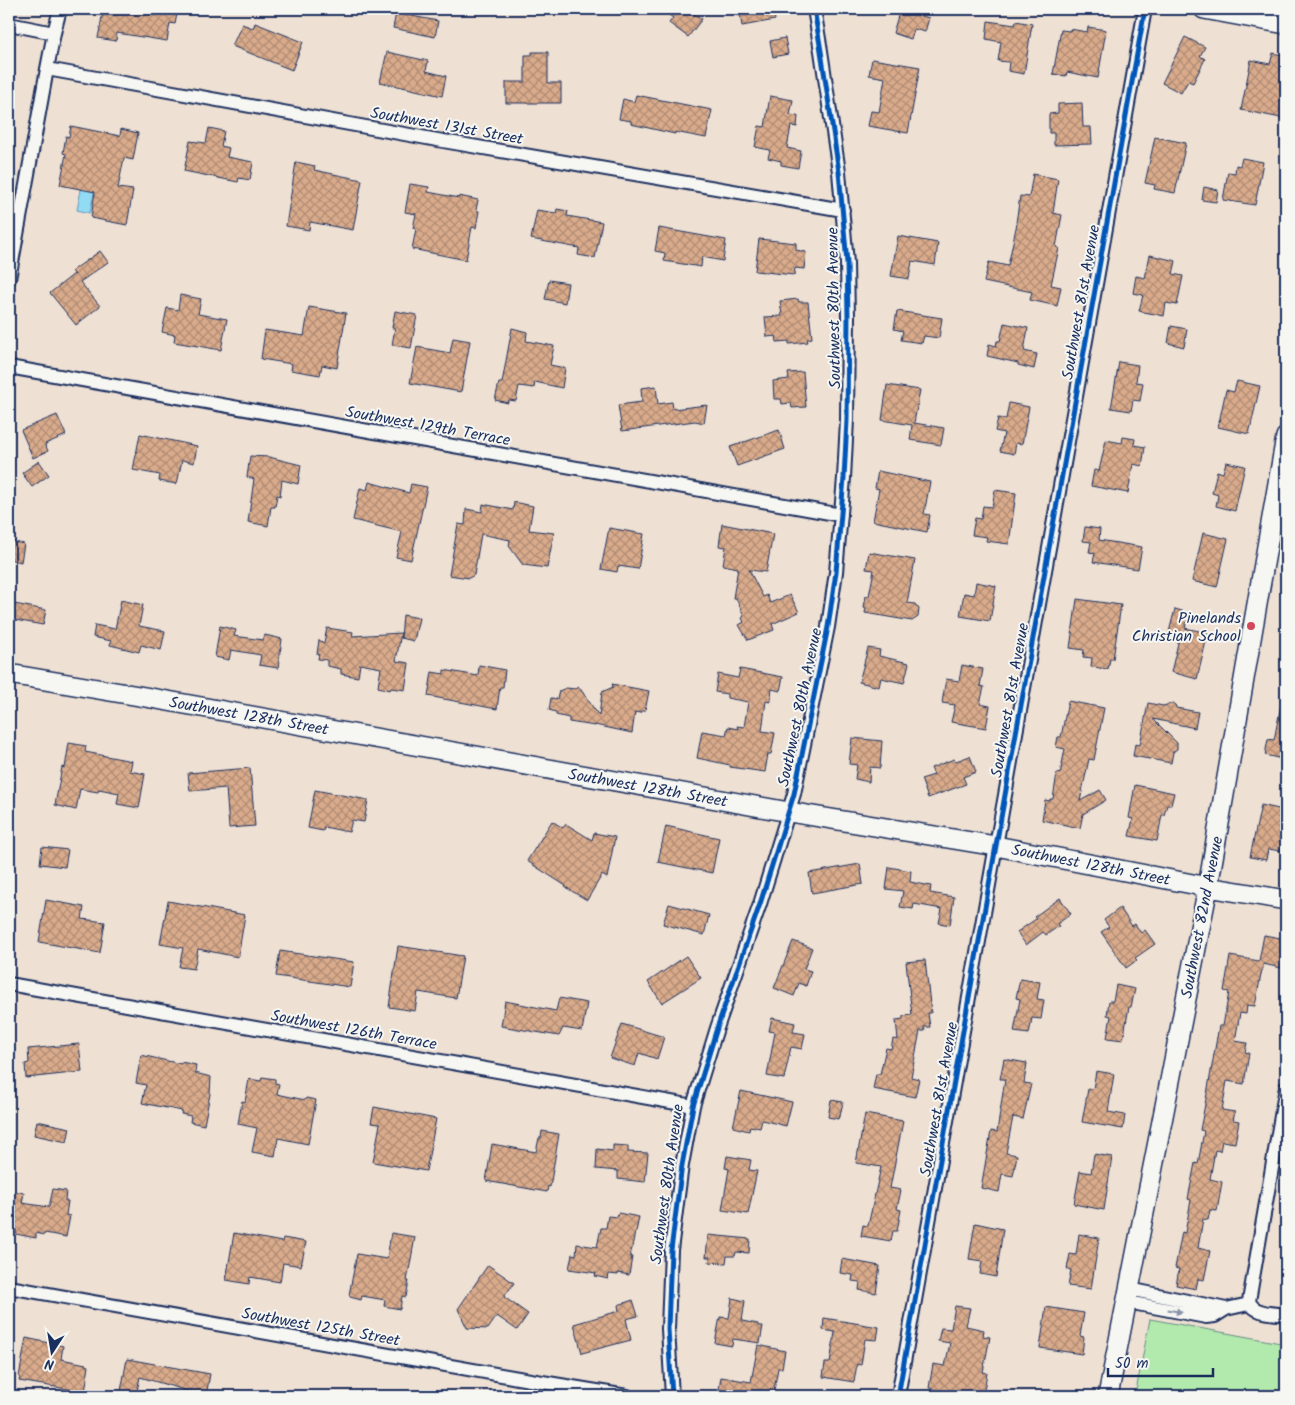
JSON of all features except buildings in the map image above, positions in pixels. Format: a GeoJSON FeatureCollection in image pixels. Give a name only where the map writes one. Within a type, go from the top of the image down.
{"type":"FeatureCollection","features":[{"type":"Feature","properties":{"kind":"street"},"geometry":{"type":"LineString","coordinates":[[9,279],[12,237],[60,9]]}},
{"type":"Feature","properties":{"kind":"street","name":"Southwest 80th Avenue"},"geometry":{"type":"LineString","coordinates":[[672,1396],[668,1329],[671,1250],[681,1174],[693,1106],[716,1028],[760,904],[789,812],[828,627],[836,572],[847,429],[847,273],[843,210],[833,126],[814,9]]}},
{"type":"Feature","properties":{"kind":"street","name":"Southwest 81st Avenue"},"geometry":{"type":"LineString","coordinates":[[898,1396],[1145,9]]}},
{"type":"Feature","properties":{"kind":"street"},"geometry":{"type":"LineString","coordinates":[[1204,9],[1286,24]]}},
{"type":"Feature","properties":{"kind":"street"},"geometry":{"type":"LineString","coordinates":[[9,24],[54,33]]}},
{"type":"Feature","properties":{"kind":"street","name":"Southwest 131st Street"},"geometry":{"type":"LineString","coordinates":[[46,69],[443,141],[843,210]]}},
{"type":"Feature","properties":{"kind":"street","name":"Southwest 129th Terrace"},"geometry":{"type":"LineString","coordinates":[[9,367],[841,515]]}},
{"type":"Feature","properties":{"kind":"street","name":"Southwest 82nd Avenue"},"geometry":{"type":"LineString","coordinates":[[1108,1396],[1208,887],[1284,469],[1286,437]]}},
{"type":"Feature","properties":{"kind":"street","name":"Southwest 128th Street"},"geometry":{"type":"LineString","coordinates":[[9,674],[789,812],[996,846],[1286,900]]}},
{"type":"Feature","properties":{"kind":"street","name":"Southwest 126th Terrace"},"geometry":{"type":"LineString","coordinates":[[9,984],[693,1106]]}},
{"type":"Feature","properties":{"kind":"street"},"geometry":{"type":"LineString","coordinates":[[1286,1087],[1249,1297],[1251,1306],[1256,1310],[1286,1315]]}},
{"type":"Feature","properties":{"kind":"street","name":"Southwest 125th Street"},"geometry":{"type":"LineString","coordinates":[[9,1287],[627,1396]]}},
{"type":"Feature","properties":{"kind":"street"},"geometry":{"type":"LineString","coordinates":[[1128,1296],[1206,1318],[1215,1316],[1226,1309],[1250,1304]]}},
{"type":"Feature","properties":{"kind":"green space"},"geometry":{"type":"Polygon","coordinates":[[[1150,1319],[1286,1344],[1286,1396],[1135,1396],[1150,1319]]]}},
{"type":"Feature","properties":{"kind":"water"},"geometry":{"type":"Polygon","coordinates":[[[82,185],[95,188],[90,213],[77,210],[82,185]]]}},
{"type":"Feature","properties":{"kind":"cycle path"},"geometry":{"type":"LineString","coordinates":[[672,1396],[668,1329],[671,1250],[682,1165],[693,1106],[717,1028],[760,904],[794,794],[828,627],[836,572],[847,420],[847,263],[839,172],[814,9]]}},
{"type":"Feature","properties":{"kind":"cycle path"},"geometry":{"type":"LineString","coordinates":[[898,1396],[1145,9]]}},
{"type":"Feature","properties":{"kind":"place","name":"Pinelands Christian School"},"geometry":{"type":"Point","coordinates":[1251,626]}}]}
